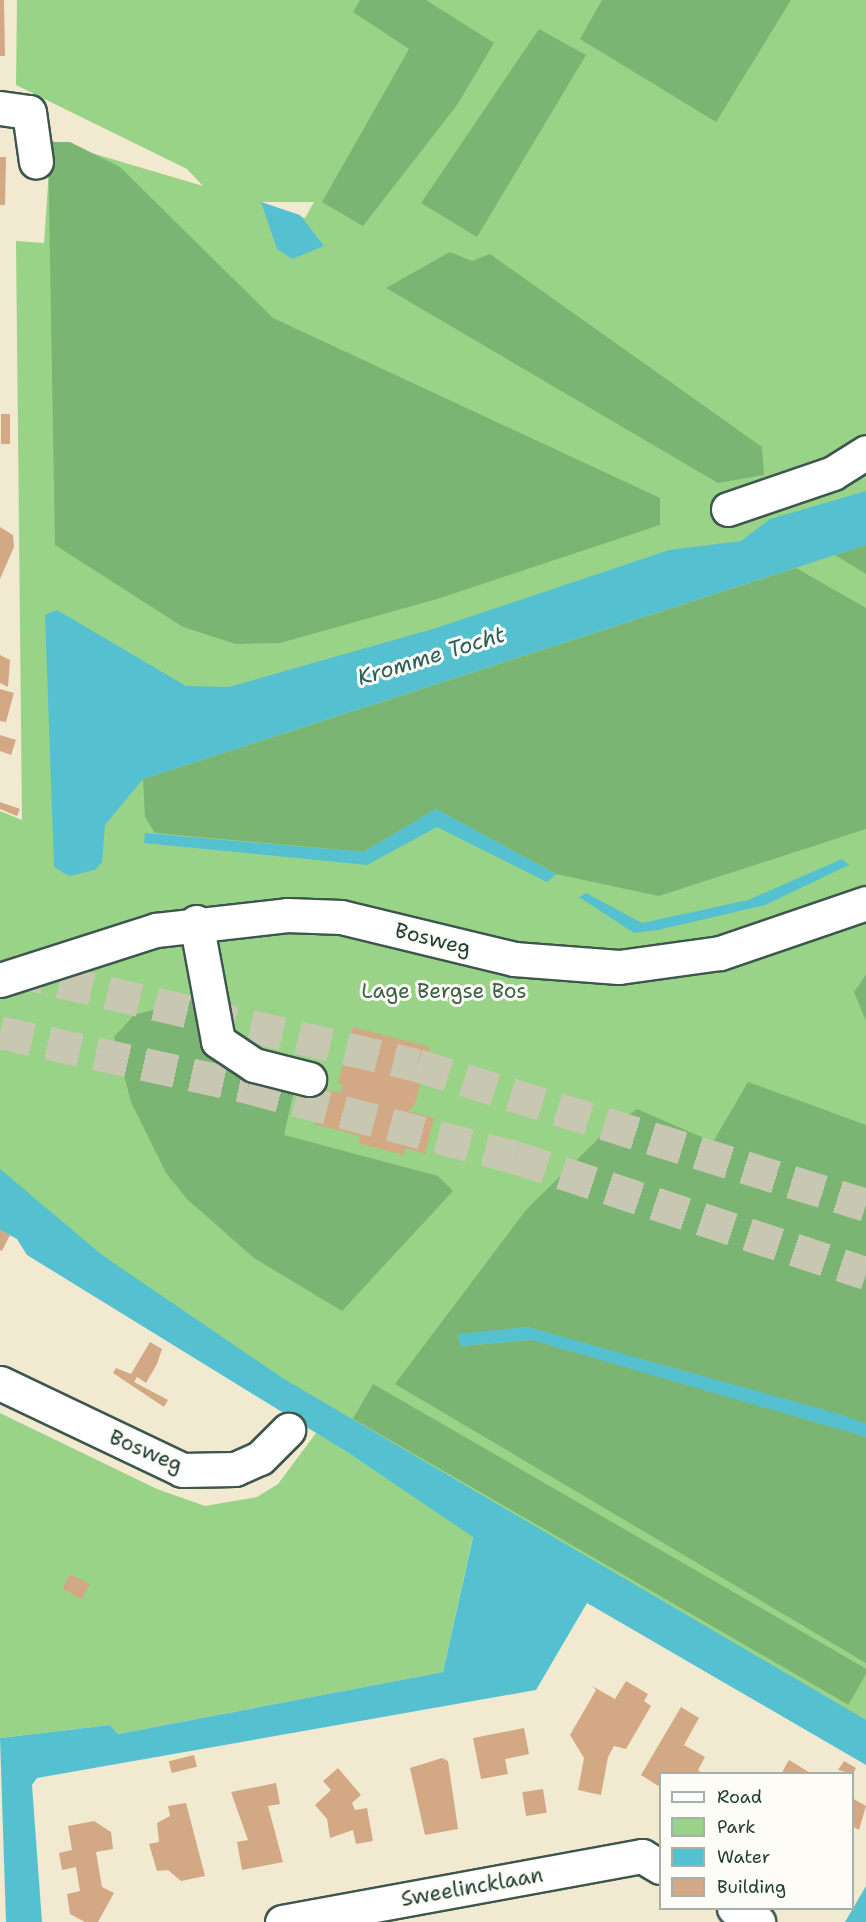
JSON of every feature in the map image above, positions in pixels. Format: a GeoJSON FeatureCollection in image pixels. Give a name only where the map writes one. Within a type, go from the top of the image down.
{"type":"FeatureCollection","features":[{"type":"Feature","properties":{"kind":"street"},"geometry":{"type":"LineString","coordinates":[[15,110],[36,162]]}},
{"type":"Feature","properties":{"kind":"street"},"geometry":{"type":"LineString","coordinates":[[728,509],[833,473],[866,452]]}},
{"type":"Feature","properties":{"kind":"street","name":"Bosweg"},"geometry":{"type":"LineString","coordinates":[[0,980],[110,942],[196,922],[287,915],[341,917],[514,959],[619,967],[720,953],[866,903]]}},
{"type":"Feature","properties":{"kind":"street"},"geometry":{"type":"LineString","coordinates":[[196,922],[218,1041],[254,1065],[309,1080]]}},
{"type":"Feature","properties":{"kind":"street","name":"Bosweg"},"geometry":{"type":"LineString","coordinates":[[0,1383],[182,1470],[236,1469],[260,1458],[288,1430]]}},
{"type":"Feature","properties":{"kind":"street","name":"Sweelincklaan"},"geometry":{"type":"LineString","coordinates":[[282,1922],[642,1856],[659,1866]]}},
{"type":"Feature","properties":{"kind":"street"},"geometry":{"type":"LineString","coordinates":[[737,1910],[758,1922]]}},
{"type":"Feature","properties":{"kind":"green space","name":"Lage Bergse Bos"},"geometry":{"type":"Polygon","coordinates":[[[17,0],[866,0],[866,1739],[0,1217],[0,811],[22,820],[16,241],[44,243],[51,141],[203,186],[187,169],[16,85],[17,0]],[[261,202],[305,218],[314,202],[261,202]]]}},
{"type":"Feature","properties":{"kind":"green space"},"geometry":{"type":"Polygon","coordinates":[[[360,0],[426,0],[494,43],[457,105],[363,226],[322,202],[409,49],[353,12],[360,0]]]}},
{"type":"Feature","properties":{"kind":"green space"},"geometry":{"type":"Polygon","coordinates":[[[602,0],[791,0],[716,122],[580,39],[602,0]]]}},
{"type":"Feature","properties":{"kind":"green space"},"geometry":{"type":"Polygon","coordinates":[[[539,29],[586,55],[477,237],[421,203],[539,29]]]}},
{"type":"Feature","properties":{"kind":"green space"},"geometry":{"type":"Polygon","coordinates":[[[48,142],[70,142],[120,167],[273,318],[660,498],[660,525],[437,599],[280,643],[236,644],[183,627],[55,545],[48,142]]]}},
{"type":"Feature","properties":{"kind":"green space"},"geometry":{"type":"Polygon","coordinates":[[[450,252],[472,261],[490,254],[762,447],[764,475],[718,483],[386,288],[450,252]]]}},
{"type":"Feature","properties":{"kind":"green space"},"geometry":{"type":"Polygon","coordinates":[[[866,545],[866,574],[835,555],[866,545]]]}},
{"type":"Feature","properties":{"kind":"green space"},"geometry":{"type":"Polygon","coordinates":[[[796,568],[866,608],[866,829],[659,896],[556,874],[436,809],[363,852],[155,833],[145,817],[143,779],[796,568]]]}},
{"type":"Feature","properties":{"kind":"green space"},"geometry":{"type":"Polygon","coordinates":[[[866,975],[866,1021],[854,992],[866,975]]]}},
{"type":"Feature","properties":{"kind":"green space"},"geometry":{"type":"Polygon","coordinates":[[[199,998],[202,1022],[296,1081],[284,1135],[438,1176],[453,1191],[342,1311],[254,1258],[188,1200],[166,1173],[131,1102],[114,1037],[134,1015],[199,998]]]}},
{"type":"Feature","properties":{"kind":"green space"},"geometry":{"type":"Polygon","coordinates":[[[748,1082],[866,1125],[866,1424],[527,1327],[458,1335],[461,1346],[532,1340],[609,1358],[866,1437],[866,1663],[395,1384],[526,1210],[604,1133],[637,1109],[713,1142],[748,1082]]]}},
{"type":"Feature","properties":{"kind":"green space"},"geometry":{"type":"Polygon","coordinates":[[[373,1384],[866,1669],[866,1674],[848,1705],[353,1419],[373,1384]]]}},
{"type":"Feature","properties":{"kind":"green space"},"geometry":{"type":"Polygon","coordinates":[[[0,1413],[157,1489],[205,1506],[257,1497],[278,1484],[316,1433],[332,1442],[473,1536],[443,1672],[118,1734],[110,1725],[0,1738],[0,1413]]]}},
{"type":"Feature","properties":{"kind":"water"},"geometry":{"type":"Polygon","coordinates":[[[261,202],[300,215],[324,246],[292,259],[277,249],[261,202]]]}},
{"type":"Feature","properties":{"kind":"water","name":"Kromme Tocht"},"geometry":{"type":"Polygon","coordinates":[[[866,491],[866,545],[143,779],[105,825],[102,862],[95,870],[69,876],[54,867],[45,615],[57,610],[186,686],[229,687],[436,628],[669,550],[741,541],[770,519],[866,491]]]}},
{"type":"Feature","properties":{"kind":"water"},"geometry":{"type":"Polygon","coordinates":[[[436,809],[556,874],[547,882],[437,827],[367,865],[144,843],[145,833],[363,852],[436,809]]]}},
{"type":"Feature","properties":{"kind":"water"},"geometry":{"type":"Polygon","coordinates":[[[842,859],[849,865],[765,905],[658,930],[634,933],[579,897],[586,893],[642,923],[748,900],[842,859]]]}},
{"type":"Feature","properties":{"kind":"water"},"geometry":{"type":"Polygon","coordinates":[[[0,1169],[102,1255],[284,1379],[866,1720],[866,1765],[587,1603],[536,1690],[37,1778],[32,1785],[42,1922],[6,1922],[0,1738],[110,1725],[118,1734],[443,1672],[473,1537],[347,1452],[27,1255],[17,1239],[0,1230],[0,1169]]]}},
{"type":"Feature","properties":{"kind":"water"},"geometry":{"type":"Polygon","coordinates":[[[527,1327],[843,1415],[866,1424],[866,1437],[532,1340],[461,1346],[458,1334],[527,1327]]]}},
{"type":"Feature","properties":{"kind":"water"},"geometry":{"type":"Polygon","coordinates":[[[866,1886],[866,1922],[845,1922],[866,1886]]]}},
{"type":"Feature","properties":{"kind":"building"},"geometry":{"type":"Polygon","coordinates":[[[0,0],[4,0],[5,56],[0,56],[0,0]]]}},
{"type":"Feature","properties":{"kind":"building"},"geometry":{"type":"Polygon","coordinates":[[[0,157],[6,157],[5,205],[0,205],[0,157]]]}},
{"type":"Feature","properties":{"kind":"building"},"geometry":{"type":"Polygon","coordinates":[[[1,414],[10,414],[10,444],[1,444],[1,414]]]}},
{"type":"Feature","properties":{"kind":"building"},"geometry":{"type":"Polygon","coordinates":[[[0,527],[13,535],[14,547],[0,579],[0,527]]]}},
{"type":"Feature","properties":{"kind":"building"},"geometry":{"type":"Polygon","coordinates":[[[0,655],[10,660],[8,687],[0,683],[0,655]]]}},
{"type":"Feature","properties":{"kind":"building"},"geometry":{"type":"Polygon","coordinates":[[[0,689],[14,693],[6,722],[0,721],[0,689]]]}},
{"type":"Feature","properties":{"kind":"building"},"geometry":{"type":"Polygon","coordinates":[[[0,735],[16,740],[11,755],[0,751],[0,735]]]}},
{"type":"Feature","properties":{"kind":"building"},"geometry":{"type":"Polygon","coordinates":[[[0,802],[20,809],[17,816],[0,809],[0,802]]]}},
{"type":"Feature","properties":{"kind":"building"},"geometry":{"type":"Polygon","coordinates":[[[353,1027],[430,1047],[415,1104],[408,1111],[434,1118],[425,1154],[405,1148],[404,1155],[358,1143],[360,1136],[314,1124],[323,1089],[341,1093],[343,1085],[338,1083],[353,1027]]]}},
{"type":"Feature","properties":{"kind":"building"},"geometry":{"type":"Polygon","coordinates":[[[0,1230],[10,1235],[2,1251],[0,1250],[0,1230]]]}},
{"type":"Feature","properties":{"kind":"building"},"geometry":{"type":"Polygon","coordinates":[[[150,1342],[162,1349],[157,1364],[146,1383],[137,1377],[134,1382],[168,1400],[164,1407],[113,1373],[116,1368],[131,1374],[150,1342]]]}},
{"type":"Feature","properties":{"kind":"building"},"geometry":{"type":"Polygon","coordinates":[[[70,1574],[90,1584],[82,1599],[62,1589],[70,1574]]]}},
{"type":"Feature","properties":{"kind":"building"},"geometry":{"type":"Polygon","coordinates":[[[626,1681],[648,1694],[644,1701],[651,1706],[626,1749],[614,1746],[608,1757],[601,1795],[578,1790],[584,1758],[570,1735],[596,1690],[592,1686],[615,1699],[626,1681]]]}},
{"type":"Feature","properties":{"kind":"building"},"geometry":{"type":"Polygon","coordinates":[[[681,1707],[699,1718],[684,1745],[705,1757],[698,1770],[700,1772],[659,1772],[659,1786],[641,1775],[681,1707]]]}},
{"type":"Feature","properties":{"kind":"building"},"geometry":{"type":"Polygon","coordinates":[[[524,1728],[529,1754],[505,1759],[508,1774],[481,1779],[473,1738],[524,1728]]]}},
{"type":"Feature","properties":{"kind":"building"},"geometry":{"type":"Polygon","coordinates":[[[194,1755],[197,1767],[172,1773],[169,1761],[194,1755]]]}},
{"type":"Feature","properties":{"kind":"building"},"geometry":{"type":"Polygon","coordinates":[[[442,1758],[448,1761],[458,1829],[425,1835],[410,1768],[442,1758]]]}},
{"type":"Feature","properties":{"kind":"building"},"geometry":{"type":"Polygon","coordinates":[[[789,1760],[809,1772],[782,1772],[789,1760]]]}},
{"type":"Feature","properties":{"kind":"building"},"geometry":{"type":"Polygon","coordinates":[[[844,1761],[856,1768],[854,1772],[838,1770],[844,1761]]]}},
{"type":"Feature","properties":{"kind":"building"},"geometry":{"type":"Polygon","coordinates":[[[338,1768],[361,1795],[352,1803],[355,1810],[367,1808],[373,1841],[356,1844],[353,1830],[330,1838],[327,1819],[315,1805],[331,1790],[323,1781],[338,1768]]]}},
{"type":"Feature","properties":{"kind":"building"},"geometry":{"type":"Polygon","coordinates":[[[276,1783],[280,1804],[268,1806],[283,1862],[242,1870],[237,1842],[248,1840],[231,1792],[276,1783]]]}},
{"type":"Feature","properties":{"kind":"building"},"geometry":{"type":"Polygon","coordinates":[[[543,1789],[547,1813],[526,1816],[522,1792],[543,1789]]]}},
{"type":"Feature","properties":{"kind":"building"},"geometry":{"type":"Polygon","coordinates":[[[854,1799],[866,1806],[859,1830],[854,1827],[854,1799]]]}},
{"type":"Feature","properties":{"kind":"building"},"geometry":{"type":"Polygon","coordinates":[[[186,1803],[205,1876],[181,1881],[168,1870],[157,1871],[149,1844],[159,1842],[157,1823],[170,1816],[168,1806],[186,1803]]]}},
{"type":"Feature","properties":{"kind":"building"},"geometry":{"type":"Polygon","coordinates":[[[94,1821],[111,1832],[113,1849],[96,1852],[102,1887],[114,1893],[98,1922],[85,1922],[70,1914],[67,1894],[80,1891],[76,1867],[62,1870],[59,1853],[72,1850],[68,1826],[94,1821]]]}},
{"type":"Feature","properties":{"kind":"tunnel"},"geometry":{"type":"LineString","coordinates":[[12,970],[417,1065],[866,1205]]}},
{"type":"Feature","properties":{"kind":"tunnel"},"geometry":{"type":"LineString","coordinates":[[0,1032],[248,1087],[515,1157],[866,1273]]}}]}
